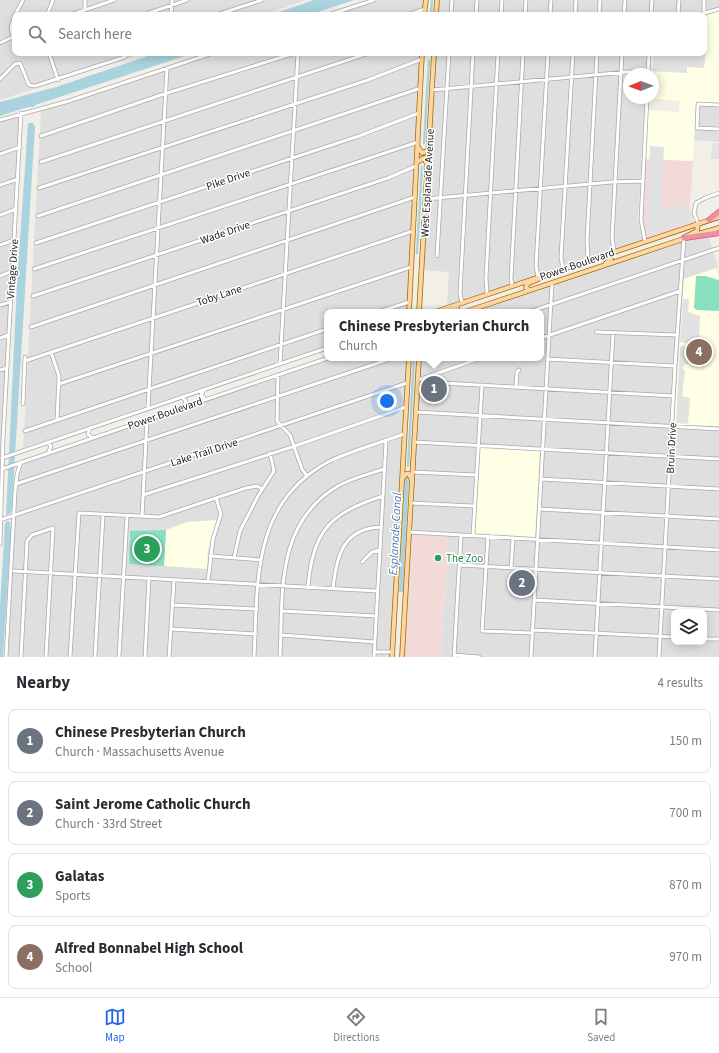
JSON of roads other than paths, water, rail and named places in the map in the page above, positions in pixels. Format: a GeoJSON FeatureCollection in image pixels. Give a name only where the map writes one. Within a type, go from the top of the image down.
{"type":"FeatureCollection","features":[{"type":"Feature","properties":{"kind":"highway"},"geometry":{"type":"LineString","coordinates":[[709,220],[719,212]]}},
{"type":"Feature","properties":{"kind":"highway"},"geometry":{"type":"LineString","coordinates":[[684,238],[719,233]]}},
{"type":"Feature","properties":{"kind":"main road"},"geometry":{"type":"LineString","coordinates":[[425,10],[426,0]]}},
{"type":"Feature","properties":{"kind":"main road"},"geometry":{"type":"LineString","coordinates":[[436,12],[437,0]]}},
{"type":"Feature","properties":{"kind":"main road","name":"West Esplanade Avenue"},"geometry":{"type":"LineString","coordinates":[[409,309],[423,56]]}},
{"type":"Feature","properties":{"kind":"main road","name":"West Esplanade Avenue"},"geometry":{"type":"LineString","coordinates":[[419,309],[434,56]]}},
{"type":"Feature","properties":{"kind":"main road"},"geometry":{"type":"LineString","coordinates":[[418,143],[422,153],[429,150]]}},
{"type":"Feature","properties":{"kind":"main road"},"geometry":{"type":"LineString","coordinates":[[416,164],[424,158],[428,168]]}},
{"type":"Feature","properties":{"kind":"main road","name":"Power Boulevard"},"geometry":{"type":"LineString","coordinates":[[445,309],[563,268],[719,217]]}},
{"type":"Feature","properties":{"kind":"main road"},"geometry":{"type":"LineString","coordinates":[[684,238],[699,228],[698,224]]}},
{"type":"Feature","properties":{"kind":"main road"},"geometry":{"type":"LineString","coordinates":[[690,226],[694,229],[692,233]]}},
{"type":"Feature","properties":{"kind":"main road","name":"Power Boulevard"},"geometry":{"type":"LineString","coordinates":[[475,309],[659,246],[719,228]]}},
{"type":"Feature","properties":{"kind":"main road"},"geometry":{"type":"LineString","coordinates":[[659,246],[656,241],[661,236]]}},
{"type":"Feature","properties":{"kind":"main road"},"geometry":{"type":"LineString","coordinates":[[643,252],[645,241]]}},
{"type":"Feature","properties":{"kind":"main road"},"geometry":{"type":"LineString","coordinates":[[621,259],[619,254],[624,248]]}},
{"type":"Feature","properties":{"kind":"main road"},"geometry":{"type":"LineString","coordinates":[[602,255],[608,255],[611,259],[603,265]]}},
{"type":"Feature","properties":{"kind":"main road"},"geometry":{"type":"LineString","coordinates":[[411,261],[414,270],[421,266]]}},
{"type":"Feature","properties":{"kind":"main road"},"geometry":{"type":"LineString","coordinates":[[530,290],[526,288],[527,284],[541,279],[545,275]]}},
{"type":"Feature","properties":{"kind":"main road"},"geometry":{"type":"LineString","coordinates":[[464,309],[465,305],[473,302],[476,298]]}},
{"type":"Feature","properties":{"kind":"main road"},"geometry":{"type":"LineString","coordinates":[[451,307],[456,309]]}},
{"type":"Feature","properties":{"kind":"main road"},"geometry":{"type":"LineString","coordinates":[[393,655],[409,361]]}},
{"type":"Feature","properties":{"kind":"main road"},"geometry":{"type":"LineString","coordinates":[[402,657],[419,361]]}},
{"type":"Feature","properties":{"kind":"main road"},"geometry":{"type":"LineString","coordinates":[[403,464],[408,468],[412,467],[413,464]]}},
{"type":"Feature","properties":{"kind":"main road"},"geometry":{"type":"LineString","coordinates":[[402,479],[406,474],[411,476],[412,480]]}},
{"type":"Feature","properties":{"kind":"main road"},"geometry":{"type":"LineString","coordinates":[[396,601],[399,596],[403,597],[404,609]]}},
{"type":"Feature","properties":{"kind":"main road"},"geometry":{"type":"LineString","coordinates":[[394,618],[396,642],[400,641],[403,636]]}},
{"type":"Feature","properties":{"kind":"street"},"geometry":{"type":"LineString","coordinates":[[17,12],[23,0]]}},
{"type":"Feature","properties":{"kind":"street"},"geometry":{"type":"LineString","coordinates":[[48,12],[54,0]]}},
{"type":"Feature","properties":{"kind":"street"},"geometry":{"type":"LineString","coordinates":[[85,0],[85,10]]}},
{"type":"Feature","properties":{"kind":"street"},"geometry":{"type":"LineString","coordinates":[[79,12],[114,0]]}},
{"type":"Feature","properties":{"kind":"street"},"geometry":{"type":"LineString","coordinates":[[171,12],[172,0]]}},
{"type":"Feature","properties":{"kind":"street"},"geometry":{"type":"LineString","coordinates":[[152,12],[187,0]]}},
{"type":"Feature","properties":{"kind":"street"},"geometry":{"type":"LineString","coordinates":[[225,12],[262,0]]}},
{"type":"Feature","properties":{"kind":"street"},"geometry":{"type":"LineString","coordinates":[[337,12],[374,0]]}},
{"type":"Feature","properties":{"kind":"street"},"geometry":{"type":"LineString","coordinates":[[451,12],[452,0]]}},
{"type":"Feature","properties":{"kind":"street"},"geometry":{"type":"LineString","coordinates":[[476,12],[477,0]]}},
{"type":"Feature","properties":{"kind":"street"},"geometry":{"type":"LineString","coordinates":[[501,12],[502,0]]}},
{"type":"Feature","properties":{"kind":"street"},"geometry":{"type":"LineString","coordinates":[[525,12],[526,0]]}},
{"type":"Feature","properties":{"kind":"street"},"geometry":{"type":"LineString","coordinates":[[550,12],[551,0]]}},
{"type":"Feature","properties":{"kind":"street"},"geometry":{"type":"LineString","coordinates":[[575,12],[576,0]]}},
{"type":"Feature","properties":{"kind":"street"},"geometry":{"type":"LineString","coordinates":[[599,12],[600,0]]}},
{"type":"Feature","properties":{"kind":"street"},"geometry":{"type":"LineString","coordinates":[[624,12],[625,0]]}},
{"type":"Feature","properties":{"kind":"street"},"geometry":{"type":"LineString","coordinates":[[651,12],[652,0]]}},
{"type":"Feature","properties":{"kind":"street"},"geometry":{"type":"LineString","coordinates":[[678,12],[679,0]]}},
{"type":"Feature","properties":{"kind":"street"},"geometry":{"type":"LineString","coordinates":[[704,0],[704,12]]}},
{"type":"Feature","properties":{"kind":"street"},"geometry":{"type":"LineString","coordinates":[[707,12],[719,9]]}},
{"type":"Feature","properties":{"kind":"street"},"geometry":{"type":"LineString","coordinates":[[418,12],[425,10]]}},
{"type":"Feature","properties":{"kind":"street"},"geometry":{"type":"LineString","coordinates":[[0,43],[12,38]]}},
{"type":"Feature","properties":{"kind":"street"},"geometry":{"type":"LineString","coordinates":[[50,56],[58,80]]}},
{"type":"Feature","properties":{"kind":"street"},"geometry":{"type":"LineString","coordinates":[[0,79],[15,64],[20,63],[29,85],[35,86],[58,80],[126,56]]}},
{"type":"Feature","properties":{"kind":"street"},"geometry":{"type":"LineString","coordinates":[[0,120],[21,113],[70,101],[204,56]]}},
{"type":"Feature","properties":{"kind":"street"},"geometry":{"type":"LineString","coordinates":[[42,136],[166,94],[286,56]]}},
{"type":"Feature","properties":{"kind":"street"},"geometry":{"type":"LineString","coordinates":[[280,364],[298,56]]}},
{"type":"Feature","properties":{"kind":"street"},"geometry":{"type":"LineString","coordinates":[[41,162],[360,56]]}},
{"type":"Feature","properties":{"kind":"street"},"geometry":{"type":"LineString","coordinates":[[39,188],[295,104],[420,56]]}},
{"type":"Feature","properties":{"kind":"street"},"geometry":{"type":"LineString","coordinates":[[437,256],[449,56]]}},
{"type":"Feature","properties":{"kind":"street"},"geometry":{"type":"LineString","coordinates":[[462,303],[460,293],[473,56]]}},
{"type":"Feature","properties":{"kind":"street"},"geometry":{"type":"LineString","coordinates":[[487,294],[486,278],[492,194],[498,56]]}},
{"type":"Feature","properties":{"kind":"street"},"geometry":{"type":"LineString","coordinates":[[512,286],[511,278],[515,192],[523,56]]}},
{"type":"Feature","properties":{"kind":"street"},"geometry":{"type":"LineString","coordinates":[[538,277],[536,266],[548,56]]}},
{"type":"Feature","properties":{"kind":"street"},"geometry":{"type":"LineString","coordinates":[[563,268],[561,257],[573,56]]}},
{"type":"Feature","properties":{"kind":"street"},"geometry":{"type":"LineString","coordinates":[[588,260],[587,241],[597,56]]}},
{"type":"Feature","properties":{"kind":"street"},"geometry":{"type":"LineString","coordinates":[[614,251],[612,238],[622,56]]}},
{"type":"Feature","properties":{"kind":"street"},"geometry":{"type":"LineString","coordinates":[[648,68],[649,56]]}},
{"type":"Feature","properties":{"kind":"street"},"geometry":{"type":"LineString","coordinates":[[148,408],[167,68]]}},
{"type":"Feature","properties":{"kind":"street"},"geometry":{"type":"LineString","coordinates":[[432,90],[621,73]]}},
{"type":"Feature","properties":{"kind":"street"},"geometry":{"type":"LineString","coordinates":[[38,216],[421,88]]}},
{"type":"Feature","properties":{"kind":"street"},"geometry":{"type":"LineString","coordinates":[[645,241],[641,220],[647,104]]}},
{"type":"Feature","properties":{"kind":"street"},"geometry":{"type":"LineString","coordinates":[[719,105],[698,104],[697,128],[719,129]]}},
{"type":"Feature","properties":{"kind":"street","name":"Vintage Drive"},"geometry":{"type":"LineString","coordinates":[[0,544],[2,469],[4,457],[1,440],[21,113]]}},
{"type":"Feature","properties":{"kind":"street","name":"Pike Drive"},"geometry":{"type":"LineString","coordinates":[[36,243],[359,136],[419,113]]}},
{"type":"Feature","properties":{"kind":"street"},"geometry":{"type":"LineString","coordinates":[[34,269],[418,143]]}},
{"type":"Feature","properties":{"kind":"street"},"geometry":{"type":"LineString","coordinates":[[0,154],[20,147]]}},
{"type":"Feature","properties":{"kind":"street","name":"Wade Drive"},"geometry":{"type":"LineString","coordinates":[[33,296],[388,178],[416,164]]}},
{"type":"Feature","properties":{"kind":"street"},"geometry":{"type":"LineString","coordinates":[[0,185],[18,178]]}},
{"type":"Feature","properties":{"kind":"street"},"geometry":{"type":"LineString","coordinates":[[426,199],[515,192],[565,186],[643,181]]}},
{"type":"Feature","properties":{"kind":"street"},"geometry":{"type":"LineString","coordinates":[[698,224],[694,213],[696,203],[719,193]]}},
{"type":"Feature","properties":{"kind":"street"},"geometry":{"type":"LineString","coordinates":[[31,327],[415,197]]}},
{"type":"Feature","properties":{"kind":"street"},"geometry":{"type":"LineString","coordinates":[[0,215],[16,209]]}},
{"type":"Feature","properties":{"kind":"street","name":"Toby Lane"},"geometry":{"type":"LineString","coordinates":[[23,404],[25,359],[51,352],[153,316],[413,231]]}},
{"type":"Feature","properties":{"kind":"street","name":"Bruin Drive"},"geometry":{"type":"LineString","coordinates":[[659,657],[675,366],[684,238]]}},
{"type":"Feature","properties":{"kind":"street"},"geometry":{"type":"LineString","coordinates":[[0,245],[14,240]]}},
{"type":"Feature","properties":{"kind":"street"},"geometry":{"type":"LineString","coordinates":[[538,309],[719,248]]}},
{"type":"Feature","properties":{"kind":"street"},"geometry":{"type":"LineString","coordinates":[[59,384],[411,267]]}},
{"type":"Feature","properties":{"kind":"street"},"geometry":{"type":"LineString","coordinates":[[0,276],[12,272]]}},
{"type":"Feature","properties":{"kind":"street"},"geometry":{"type":"LineString","coordinates":[[531,657],[552,282]]}},
{"type":"Feature","properties":{"kind":"street"},"geometry":{"type":"LineString","coordinates":[[544,337],[680,291]]}},
{"type":"Feature","properties":{"kind":"street"},"geometry":{"type":"LineString","coordinates":[[0,305],[10,302]]}},
{"type":"Feature","properties":{"kind":"street"},"geometry":{"type":"LineString","coordinates":[[387,309],[409,302]]}},
{"type":"Feature","properties":{"kind":"street"},"geometry":{"type":"LineString","coordinates":[[25,431],[324,330]]}},
{"type":"Feature","properties":{"kind":"street"},"geometry":{"type":"LineString","coordinates":[[596,332],[677,335]]}},
{"type":"Feature","properties":{"kind":"street"},"geometry":{"type":"LineString","coordinates":[[595,657],[613,332]]}},
{"type":"Feature","properties":{"kind":"street"},"geometry":{"type":"LineString","coordinates":[[0,338],[8,336]]}},
{"type":"Feature","properties":{"kind":"street","name":"Power Boulevard"},"geometry":{"type":"LineString","coordinates":[[4,457],[324,349]]}},
{"type":"Feature","properties":{"kind":"street"},"geometry":{"type":"LineString","coordinates":[[51,352],[59,376],[57,419]]}},
{"type":"Feature","properties":{"kind":"street","name":"Power Boulevard"},"geometry":{"type":"LineString","coordinates":[[2,469],[324,359]]}},
{"type":"Feature","properties":{"kind":"street"},"geometry":{"type":"LineString","coordinates":[[547,359],[675,366]]}},
{"type":"Feature","properties":{"kind":"street"},"geometry":{"type":"LineString","coordinates":[[16,484],[384,361]]}},
{"type":"Feature","properties":{"kind":"street"},"geometry":{"type":"LineString","coordinates":[[418,380],[472,361]]}},
{"type":"Feature","properties":{"kind":"street"},"geometry":{"type":"LineString","coordinates":[[0,370],[6,368]]}},
{"type":"Feature","properties":{"kind":"street"},"geometry":{"type":"LineString","coordinates":[[516,387],[517,372],[519,370]]}},
{"type":"Feature","properties":{"kind":"street"},"geometry":{"type":"LineString","coordinates":[[278,375],[277,419],[281,426],[288,431],[302,469],[307,476]]}},
{"type":"Feature","properties":{"kind":"street","name":"Lake Trail Drive"},"geometry":{"type":"LineString","coordinates":[[1,520],[408,383]]}},
{"type":"Feature","properties":{"kind":"street"},"geometry":{"type":"LineString","coordinates":[[442,383],[674,396]]}},
{"type":"Feature","properties":{"kind":"street"},"geometry":{"type":"LineString","coordinates":[[473,535],[482,385]]}},
{"type":"Feature","properties":{"kind":"street"},"geometry":{"type":"LineString","coordinates":[[204,390],[201,395],[205,399]]}},
{"type":"Feature","properties":{"kind":"street"},"geometry":{"type":"LineString","coordinates":[[182,397],[186,401],[184,406]]}},
{"type":"Feature","properties":{"kind":"street"},"geometry":{"type":"LineString","coordinates":[[143,495],[294,446],[406,407]]}},
{"type":"Feature","properties":{"kind":"street"},"geometry":{"type":"LineString","coordinates":[[416,412],[719,429]]}},
{"type":"Feature","properties":{"kind":"street"},"geometry":{"type":"LineString","coordinates":[[142,517],[147,419]]}},
{"type":"Feature","properties":{"kind":"street"},"geometry":{"type":"LineString","coordinates":[[90,428],[88,434],[92,438]]}},
{"type":"Feature","properties":{"kind":"street"},"geometry":{"type":"LineString","coordinates":[[254,657],[258,585],[263,548],[273,519],[284,501],[297,484],[330,461],[404,434]]}},
{"type":"Feature","properties":{"kind":"street"},"geometry":{"type":"LineString","coordinates":[[374,657],[386,441]]}},
{"type":"Feature","properties":{"kind":"street"},"geometry":{"type":"LineString","coordinates":[[47,442],[52,446],[50,452]]}},
{"type":"Feature","properties":{"kind":"street"},"geometry":{"type":"LineString","coordinates":[[414,442],[719,459]]}},
{"type":"Feature","properties":{"kind":"street"},"geometry":{"type":"LineString","coordinates":[[234,558],[240,531],[262,489],[274,471],[270,453]]}},
{"type":"Feature","properties":{"kind":"street"},"geometry":{"type":"LineString","coordinates":[[6,657],[16,484],[21,462]]}},
{"type":"Feature","properties":{"kind":"street"},"geometry":{"type":"LineString","coordinates":[[280,657],[283,586],[287,554],[295,533],[309,510],[325,495],[339,486],[384,469]]}},
{"type":"Feature","properties":{"kind":"street"},"geometry":{"type":"LineString","coordinates":[[413,472],[476,475]]}},
{"type":"Feature","properties":{"kind":"street"},"geometry":{"type":"LineString","coordinates":[[541,479],[719,489]]}},
{"type":"Feature","properties":{"kind":"street"},"geometry":{"type":"LineString","coordinates":[[70,657],[80,513],[159,518],[252,486],[262,489]]}},
{"type":"Feature","properties":{"kind":"street"},"geometry":{"type":"LineString","coordinates":[[308,588],[312,556],[317,544],[330,524],[356,505],[383,496]]}},
{"type":"Feature","properties":{"kind":"street"},"geometry":{"type":"LineString","coordinates":[[208,582],[213,539],[221,514],[216,498]]}},
{"type":"Feature","properties":{"kind":"street"},"geometry":{"type":"LineString","coordinates":[[411,503],[474,506]]}},
{"type":"Feature","properties":{"kind":"street"},"geometry":{"type":"LineString","coordinates":[[539,509],[719,519]]}},
{"type":"Feature","properties":{"kind":"street"},"geometry":{"type":"LineString","coordinates":[[95,657],[103,515]]}},
{"type":"Feature","properties":{"kind":"street"},"geometry":{"type":"LineString","coordinates":[[119,657],[127,516]]}},
{"type":"Feature","properties":{"kind":"street"},"geometry":{"type":"LineString","coordinates":[[333,589],[337,561],[346,543],[363,529],[381,527]]}},
{"type":"Feature","properties":{"kind":"street"},"geometry":{"type":"LineString","coordinates":[[21,657],[29,538],[53,528],[46,657]]}},
{"type":"Feature","properties":{"kind":"street"},"geometry":{"type":"LineString","coordinates":[[409,532],[719,550]]}},
{"type":"Feature","properties":{"kind":"street"},"geometry":{"type":"LineString","coordinates":[[461,535],[454,656],[479,657]]}},
{"type":"Feature","properties":{"kind":"street"},"geometry":{"type":"LineString","coordinates":[[488,536],[482,631],[596,633],[671,637]]}},
{"type":"Feature","properties":{"kind":"street"},"geometry":{"type":"LineString","coordinates":[[511,568],[513,538]]}},
{"type":"Feature","properties":{"kind":"street"},"geometry":{"type":"LineString","coordinates":[[362,562],[372,552],[380,550]]}},
{"type":"Feature","properties":{"kind":"street"},"geometry":{"type":"LineString","coordinates":[[210,556],[261,560]]}},
{"type":"Feature","properties":{"kind":"street"},"geometry":{"type":"LineString","coordinates":[[459,565],[719,579]]}},
{"type":"Feature","properties":{"kind":"street"},"geometry":{"type":"LineString","coordinates":[[14,571],[377,591]]}},
{"type":"Feature","properties":{"kind":"street"},"geometry":{"type":"LineString","coordinates":[[145,657],[149,578]]}},
{"type":"Feature","properties":{"kind":"street"},"geometry":{"type":"LineString","coordinates":[[169,657],[174,580]]}},
{"type":"Feature","properties":{"kind":"street"},"geometry":{"type":"LineString","coordinates":[[534,600],[719,610]]}},
{"type":"Feature","properties":{"kind":"street"},"geometry":{"type":"LineString","coordinates":[[172,605],[257,609]]}},
{"type":"Feature","properties":{"kind":"street"},"geometry":{"type":"LineString","coordinates":[[282,612],[376,616]]}},
{"type":"Feature","properties":{"kind":"street"},"geometry":{"type":"LineString","coordinates":[[171,629],[256,634]]}},
{"type":"Feature","properties":{"kind":"street"},"geometry":{"type":"LineString","coordinates":[[281,635],[375,642]]}},
{"type":"Feature","properties":{"kind":"street"},"geometry":{"type":"LineString","coordinates":[[707,639],[719,639]]}},
{"type":"Feature","properties":{"kind":"street"},"geometry":{"type":"LineString","coordinates":[[375,652],[393,655]]}},
{"type":"Feature","properties":{"kind":"water"},"geometry":{"type":"Polygon","coordinates":[[[314,0],[354,0],[318,12],[279,12],[314,0]]]}},
{"type":"Feature","properties":{"kind":"water"},"geometry":{"type":"Polygon","coordinates":[[[148,56],[185,56],[35,105],[34,107],[28,107],[0,116],[0,102],[56,87],[148,56]]]}},
{"type":"Feature","properties":{"kind":"water"},"geometry":{"type":"Polygon","coordinates":[[[28,123],[33,123],[35,126],[12,505],[11,513],[6,515],[17,283],[28,123]]]}},
{"type":"Feature","properties":{"kind":"water"},"geometry":{"type":"Polygon","coordinates":[[[405,477],[409,477],[403,592],[399,592],[399,589],[405,477]]]}},
{"type":"Feature","properties":{"kind":"water"},"geometry":{"type":"Polygon","coordinates":[[[8,521],[10,522],[11,531],[3,657],[0,657],[0,606],[5,523],[8,521]]]}},
{"type":"Feature","properties":{"kind":"waterway","name":"Esplanade Canal"},"geometry":{"type":"LineString","coordinates":[[431,12],[432,0]]}},
{"type":"Feature","properties":{"kind":"waterway","name":"Esplanade Canal"},"geometry":{"type":"LineString","coordinates":[[424,143],[429,61]]}},
{"type":"Feature","properties":{"kind":"waterway","name":"Esplanade Canal"},"geometry":{"type":"LineString","coordinates":[[417,253],[422,167]]}},
{"type":"Feature","properties":{"kind":"waterway","name":"Esplanade Canal"},"geometry":{"type":"LineString","coordinates":[[408,466],[414,361]]}},
{"type":"Feature","properties":{"kind":"place","name":"Alfred Bonnabel High School"},"geometry":{"type":"Point","coordinates":[699,352]}},
{"type":"Feature","properties":{"kind":"place","name":"Chinese Presbyterian Church"},"geometry":{"type":"Point","coordinates":[434,389]}},
{"type":"Feature","properties":{"kind":"place","name":"Galatas"},"geometry":{"type":"Point","coordinates":[147,549]}},
{"type":"Feature","properties":{"kind":"place","name":"The Zoo"},"geometry":{"type":"Point","coordinates":[438,558]}},
{"type":"Feature","properties":{"kind":"place","name":"Saint Jerome Catholic Church"},"geometry":{"type":"Point","coordinates":[522,583]}}]}
